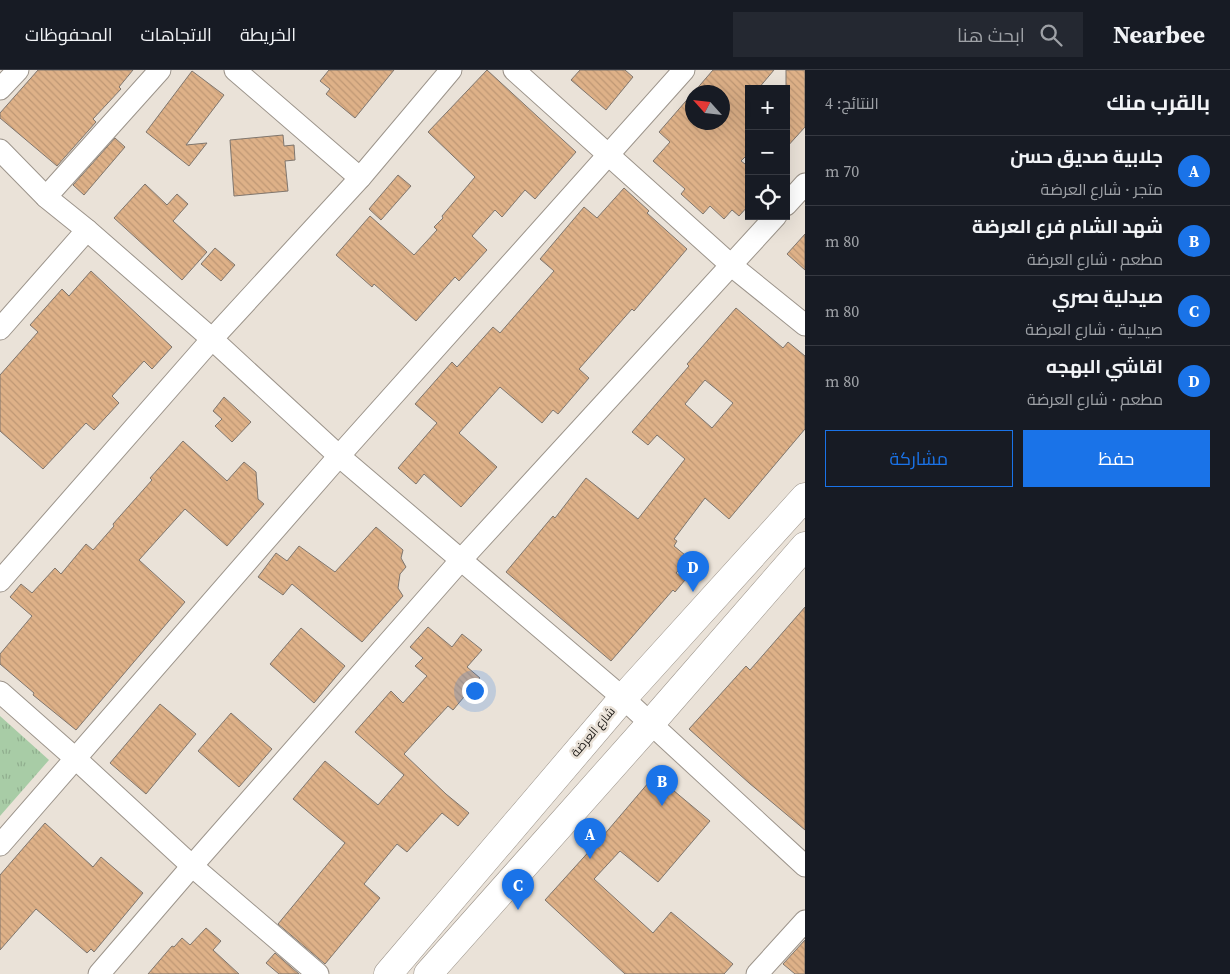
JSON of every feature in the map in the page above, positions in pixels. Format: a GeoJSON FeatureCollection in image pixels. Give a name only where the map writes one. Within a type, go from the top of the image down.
{"type":"FeatureCollection","features":[{"type":"Feature","properties":{"kind":"main road","name":"شارع العرضة"},"geometry":{"type":"LineString","coordinates":[[388,974],[623,698],[803,502]]}},
{"type":"Feature","properties":{"kind":"main road"},"geometry":{"type":"LineString","coordinates":[[428,974],[805,546]]}},
{"type":"Feature","properties":{"kind":"street"},"geometry":{"type":"LineString","coordinates":[[0,90],[18,70]]}},
{"type":"Feature","properties":{"kind":"street"},"geometry":{"type":"LineString","coordinates":[[46,197],[160,70]]}},
{"type":"Feature","properties":{"kind":"street"},"geometry":{"type":"LineString","coordinates":[[235,70],[360,178]]}},
{"type":"Feature","properties":{"kind":"street"},"geometry":{"type":"LineString","coordinates":[[0,581],[212,339],[360,178],[451,70]]}},
{"type":"Feature","properties":{"kind":"street"},"geometry":{"type":"LineString","coordinates":[[514,70],[732,266],[805,325]]}},
{"type":"Feature","properties":{"kind":"street"},"geometry":{"type":"LineString","coordinates":[[0,845],[339,456],[684,70]]}},
{"type":"Feature","properties":{"kind":"street"},"geometry":{"type":"LineString","coordinates":[[0,150],[46,197],[87,230],[212,339],[339,456],[623,698],[805,866]]}},
{"type":"Feature","properties":{"kind":"street"},"geometry":{"type":"LineString","coordinates":[[790,201],[805,184]]}},
{"type":"Feature","properties":{"kind":"street"},"geometry":{"type":"LineString","coordinates":[[99,974],[460,560],[772,220]]}},
{"type":"Feature","properties":{"kind":"street"},"geometry":{"type":"LineString","coordinates":[[0,329],[87,230]]}},
{"type":"Feature","properties":{"kind":"street"},"geometry":{"type":"LineString","coordinates":[[0,692],[192,866],[318,974]]}},
{"type":"Feature","properties":{"kind":"street"},"geometry":{"type":"LineString","coordinates":[[757,974],[805,921]]}},
{"type":"Feature","properties":{"kind":"green space"},"geometry":{"type":"Polygon","coordinates":[[[0,716],[49,760],[0,816],[0,716]]]}},
{"type":"Feature","properties":{"kind":"building"},"geometry":{"type":"Polygon","coordinates":[[[38,70],[133,70],[119,87],[121,89],[93,119],[96,122],[57,166],[0,118],[0,113],[38,70]]]}},
{"type":"Feature","properties":{"kind":"building"},"geometry":{"type":"Polygon","coordinates":[[[329,70],[394,70],[355,118],[326,94],[330,89],[320,81],[329,70]]]}},
{"type":"Feature","properties":{"kind":"building"},"geometry":{"type":"Polygon","coordinates":[[[487,70],[576,152],[535,199],[525,190],[502,217],[495,210],[472,236],[487,250],[459,281],[455,277],[416,321],[374,284],[372,287],[336,255],[370,216],[414,255],[437,230],[434,227],[475,177],[428,132],[487,70]]]}},
{"type":"Feature","properties":{"kind":"building"},"geometry":{"type":"Polygon","coordinates":[[[580,70],[625,70],[633,77],[606,110],[571,80],[580,70]]]}},
{"type":"Feature","properties":{"kind":"building"},"geometry":{"type":"Polygon","coordinates":[[[713,70],[774,70],[761,85],[745,85],[745,157],[741,161],[745,164],[745,209],[739,216],[732,210],[724,219],[710,206],[703,214],[681,194],[685,189],[653,161],[670,142],[659,132],[685,102],[685,130],[730,130],[730,85],[700,85],[713,70]]]}},
{"type":"Feature","properties":{"kind":"building"},"geometry":{"type":"Polygon","coordinates":[[[786,70],[805,70],[805,127],[790,144],[790,85],[786,85],[786,70]]]}},
{"type":"Feature","properties":{"kind":"building"},"geometry":{"type":"Polygon","coordinates":[[[192,71],[224,95],[186,145],[207,143],[189,166],[146,132],[192,71]]]}},
{"type":"Feature","properties":{"kind":"building"},"geometry":{"type":"Polygon","coordinates":[[[283,135],[284,146],[294,145],[295,160],[285,161],[288,191],[234,196],[230,140],[283,135]]]}},
{"type":"Feature","properties":{"kind":"building"},"geometry":{"type":"Polygon","coordinates":[[[115,138],[125,147],[84,195],[73,185],[115,138]]]}},
{"type":"Feature","properties":{"kind":"building"},"geometry":{"type":"Polygon","coordinates":[[[398,175],[411,186],[381,220],[369,209],[398,175]]]}},
{"type":"Feature","properties":{"kind":"building"},"geometry":{"type":"Polygon","coordinates":[[[145,184],[167,205],[177,194],[188,204],[173,221],[207,252],[182,280],[114,218],[145,184]]]}},
{"type":"Feature","properties":{"kind":"building"},"geometry":{"type":"Polygon","coordinates":[[[624,188],[649,211],[647,213],[687,249],[634,311],[632,309],[579,369],[589,378],[558,414],[553,410],[542,423],[500,387],[459,433],[497,467],[461,507],[424,474],[416,484],[398,468],[437,423],[415,404],[452,362],[457,367],[493,327],[500,333],[554,271],[540,259],[584,207],[597,218],[624,188]]]}},
{"type":"Feature","properties":{"kind":"building"},"geometry":{"type":"Polygon","coordinates":[[[805,234],[805,270],[787,254],[805,234]]]}},
{"type":"Feature","properties":{"kind":"building"},"geometry":{"type":"Polygon","coordinates":[[[215,248],[235,265],[221,281],[201,264],[215,248]]]}},
{"type":"Feature","properties":{"kind":"building"},"geometry":{"type":"Polygon","coordinates":[[[91,271],[172,347],[152,369],[144,361],[112,396],[119,403],[94,430],[86,423],[43,469],[0,431],[0,375],[38,332],[30,325],[62,289],[69,296],[91,271]]]}},
{"type":"Feature","properties":{"kind":"building"},"geometry":{"type":"Polygon","coordinates":[[[736,308],[783,348],[788,342],[805,356],[805,429],[729,519],[705,498],[674,539],[677,541],[674,546],[685,555],[680,562],[683,565],[676,573],[685,580],[675,592],[673,590],[611,661],[506,572],[553,516],[555,518],[586,478],[638,519],[685,459],[657,435],[648,445],[632,432],[689,366],[687,364],[736,308]],[[705,380],[685,404],[712,428],[733,403],[705,380]]]}},
{"type":"Feature","properties":{"kind":"building"},"geometry":{"type":"Polygon","coordinates":[[[224,397],[251,422],[232,442],[215,426],[222,419],[213,411],[224,397]]]}},
{"type":"Feature","properties":{"kind":"building"},"geometry":{"type":"Polygon","coordinates":[[[183,441],[227,481],[244,462],[256,472],[258,499],[264,504],[227,546],[185,509],[139,560],[185,602],[76,730],[33,695],[34,693],[0,664],[0,654],[32,616],[10,597],[21,584],[32,593],[55,568],[61,574],[86,544],[93,550],[152,480],[150,478],[183,441]]]}},
{"type":"Feature","properties":{"kind":"building"},"geometry":{"type":"Polygon","coordinates":[[[376,527],[403,550],[401,558],[406,567],[400,574],[398,588],[403,596],[362,642],[292,584],[283,595],[258,577],[276,553],[287,561],[299,546],[335,572],[376,527]]]}},
{"type":"Feature","properties":{"kind":"building"},"geometry":{"type":"Polygon","coordinates":[[[805,607],[805,830],[689,729],[746,666],[750,670],[805,607]]]}},
{"type":"Feature","properties":{"kind":"building"},"geometry":{"type":"Polygon","coordinates":[[[428,627],[452,647],[462,634],[482,650],[467,667],[480,678],[453,710],[448,706],[404,754],[469,813],[458,826],[442,813],[407,852],[397,844],[364,884],[380,898],[325,964],[278,924],[345,843],[293,799],[325,761],[378,805],[404,775],[355,732],[391,691],[403,703],[427,676],[415,666],[423,658],[410,647],[428,627]]]}},
{"type":"Feature","properties":{"kind":"building"},"geometry":{"type":"Polygon","coordinates":[[[301,628],[345,666],[314,703],[270,664],[301,628]]]}},
{"type":"Feature","properties":{"kind":"building"},"geometry":{"type":"Polygon","coordinates":[[[160,704],[196,734],[146,794],[110,763],[160,704]]]}},
{"type":"Feature","properties":{"kind":"building"},"geometry":{"type":"Polygon","coordinates":[[[231,713],[272,749],[239,787],[198,751],[231,713]]]}},
{"type":"Feature","properties":{"kind":"building"},"geometry":{"type":"Polygon","coordinates":[[[655,775],[710,821],[658,882],[620,851],[594,879],[653,933],[671,912],[733,964],[724,974],[625,974],[545,900],[655,775]]]}},
{"type":"Feature","properties":{"kind":"building"},"geometry":{"type":"Polygon","coordinates":[[[45,823],[93,867],[101,857],[143,893],[94,952],[91,949],[87,953],[36,909],[0,950],[0,875],[45,823]]]}},
{"type":"Feature","properties":{"kind":"building"},"geometry":{"type":"Polygon","coordinates":[[[206,928],[221,941],[213,950],[239,974],[148,974],[172,946],[174,947],[182,938],[190,945],[206,928]]]}},
{"type":"Feature","properties":{"kind":"building"},"geometry":{"type":"Polygon","coordinates":[[[805,940],[805,974],[795,974],[783,964],[805,940]]]}},
{"type":"Feature","properties":{"kind":"building"},"geometry":{"type":"Polygon","coordinates":[[[275,953],[299,974],[279,974],[266,963],[275,953]]]}},
{"type":"Feature","properties":{"kind":"place","name":"اقاشي البهجه"},"geometry":{"type":"Point","coordinates":[693,592]}},
{"type":"Feature","properties":{"kind":"place","name":"شهد الشام فرع العرضة"},"geometry":{"type":"Point","coordinates":[662,806]}},
{"type":"Feature","properties":{"kind":"place","name":"جلابية صديق حسن"},"geometry":{"type":"Point","coordinates":[590,859]}},
{"type":"Feature","properties":{"kind":"place","name":"صيدلية بصري"},"geometry":{"type":"Point","coordinates":[518,910]}}]}
